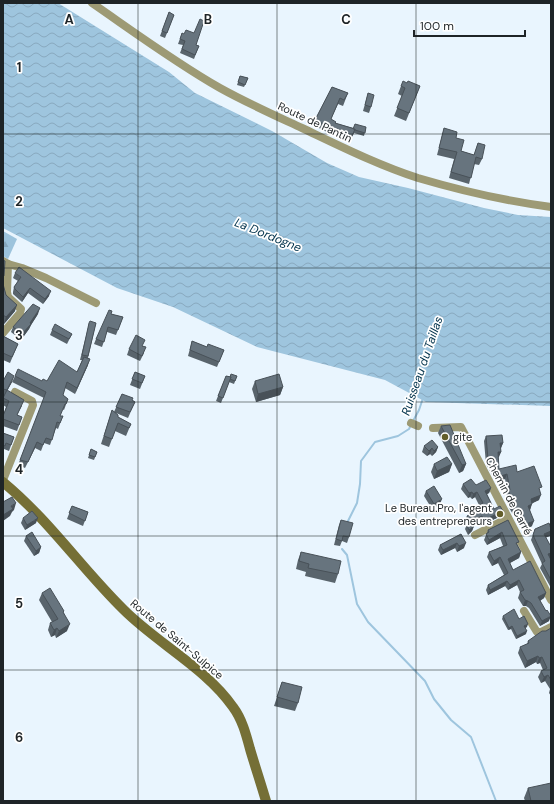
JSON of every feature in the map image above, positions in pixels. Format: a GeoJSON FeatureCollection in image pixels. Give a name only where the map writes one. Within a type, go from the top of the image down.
{"type":"FeatureCollection","features":[{"type":"Feature","properties":{"kind":"main road","name":"Route de Saint-Sulpice"},"geometry":{"type":"LineString","coordinates":[[3,481],[38,514],[98,583],[124,610],[143,628],[189,664],[225,696],[240,717],[266,801]]}},
{"type":"Feature","properties":{"kind":"street","name":"Route de Pantin"},"geometry":{"type":"LineString","coordinates":[[92,3],[164,53],[220,88],[250,104],[356,153],[417,177],[458,189],[518,203],[551,207]]}},
{"type":"Feature","properties":{"kind":"street"},"geometry":{"type":"LineString","coordinates":[[3,333],[20,313],[21,309],[8,297],[6,262],[46,278],[96,303]]}},
{"type":"Feature","properties":{"kind":"street"},"geometry":{"type":"LineString","coordinates":[[3,481],[17,438],[33,404],[31,400],[15,392]]}},
{"type":"Feature","properties":{"kind":"street","name":"Chemin de Carré"},"geometry":{"type":"LineString","coordinates":[[433,428],[461,427],[551,600]]}},
{"type":"Feature","properties":{"kind":"street"},"geometry":{"type":"LineString","coordinates":[[475,535],[508,518]]}},
{"type":"Feature","properties":{"kind":"street"},"geometry":{"type":"LineString","coordinates":[[524,611],[536,632],[541,632],[551,627]]}},
{"type":"Feature","properties":{"kind":"green space"},"geometry":{"type":"Polygon","coordinates":[[[3,231],[17,239],[8,259],[3,256],[3,231]]]}},
{"type":"Feature","properties":{"kind":"water","name":"La Dordogne"},"geometry":{"type":"Polygon","coordinates":[[[3,3],[58,3],[169,72],[195,93],[272,131],[327,163],[359,177],[484,208],[518,215],[551,217],[551,406],[426,402],[385,380],[257,347],[173,307],[117,288],[3,228],[3,3]]]}},
{"type":"Feature","properties":{"kind":"building"},"geometry":{"type":"Polygon","coordinates":[[[169,12],[174,15],[167,33],[162,31],[169,12]]]}},
{"type":"Feature","properties":{"kind":"building"},"geometry":{"type":"Polygon","coordinates":[[[200,19],[204,21],[196,45],[199,46],[195,55],[182,49],[185,41],[180,39],[182,33],[184,34],[186,30],[194,33],[200,19]]]}},
{"type":"Feature","properties":{"kind":"building"},"geometry":{"type":"Polygon","coordinates":[[[240,76],[248,78],[245,85],[238,82],[240,76]]]}},
{"type":"Feature","properties":{"kind":"building"},"geometry":{"type":"Polygon","coordinates":[[[403,81],[407,83],[408,81],[420,86],[409,113],[397,108],[405,88],[401,86],[403,81]]]}},
{"type":"Feature","properties":{"kind":"building"},"geometry":{"type":"Polygon","coordinates":[[[332,87],[348,93],[344,100],[340,98],[331,119],[336,122],[335,123],[355,129],[352,136],[315,120],[332,87]]]}},
{"type":"Feature","properties":{"kind":"building"},"geometry":{"type":"Polygon","coordinates":[[[368,93],[374,95],[371,107],[365,105],[368,93]]]}},
{"type":"Feature","properties":{"kind":"building"},"geometry":{"type":"Polygon","coordinates":[[[355,124],[366,127],[365,133],[353,129],[355,124]]]}},
{"type":"Feature","properties":{"kind":"building"},"geometry":{"type":"Polygon","coordinates":[[[444,128],[457,132],[456,138],[464,140],[461,151],[474,155],[478,143],[485,145],[482,159],[476,157],[471,178],[451,172],[457,152],[439,148],[444,128]]]}},
{"type":"Feature","properties":{"kind":"building"},"geometry":{"type":"Polygon","coordinates":[[[3,260],[5,261],[3,277],[3,260]]]}},
{"type":"Feature","properties":{"kind":"building"},"geometry":{"type":"Polygon","coordinates":[[[19,267],[51,291],[45,299],[30,288],[23,297],[15,289],[14,287],[21,277],[15,273],[19,267]]]}},
{"type":"Feature","properties":{"kind":"building"},"geometry":{"type":"Polygon","coordinates":[[[3,284],[6,295],[17,305],[6,317],[3,315],[3,284]]]}},
{"type":"Feature","properties":{"kind":"building"},"geometry":{"type":"Polygon","coordinates":[[[33,304],[40,308],[30,323],[31,324],[22,334],[13,327],[33,304]]]}},
{"type":"Feature","properties":{"kind":"building"},"geometry":{"type":"Polygon","coordinates":[[[109,310],[112,311],[111,314],[123,317],[118,330],[108,327],[104,342],[96,339],[109,310]]]}},
{"type":"Feature","properties":{"kind":"building"},"geometry":{"type":"Polygon","coordinates":[[[90,321],[96,323],[88,356],[82,355],[90,321]]]}},
{"type":"Feature","properties":{"kind":"building"},"geometry":{"type":"Polygon","coordinates":[[[55,324],[72,334],[69,339],[52,330],[55,324]]]}},
{"type":"Feature","properties":{"kind":"building"},"geometry":{"type":"Polygon","coordinates":[[[136,335],[145,340],[142,346],[146,347],[142,356],[129,349],[136,335]]]}},
{"type":"Feature","properties":{"kind":"building"},"geometry":{"type":"Polygon","coordinates":[[[3,336],[18,344],[12,357],[3,353],[3,336]]]}},
{"type":"Feature","properties":{"kind":"building"},"geometry":{"type":"Polygon","coordinates":[[[192,341],[207,347],[208,344],[224,350],[219,362],[190,350],[192,341]]]}},
{"type":"Feature","properties":{"kind":"building"},"geometry":{"type":"Polygon","coordinates":[[[84,357],[90,359],[77,388],[67,382],[63,395],[68,399],[60,416],[63,416],[60,423],[57,422],[52,440],[46,438],[43,445],[37,442],[28,462],[20,460],[46,392],[15,376],[18,369],[42,381],[43,379],[47,381],[59,360],[77,372],[84,357]]]}},
{"type":"Feature","properties":{"kind":"building"},"geometry":{"type":"Polygon","coordinates":[[[8,372],[14,376],[7,390],[3,389],[3,381],[8,372]]]}},
{"type":"Feature","properties":{"kind":"building"},"geometry":{"type":"Polygon","coordinates":[[[135,372],[145,376],[142,383],[132,379],[135,372]]]}},
{"type":"Feature","properties":{"kind":"building"},"geometry":{"type":"Polygon","coordinates":[[[231,374],[237,376],[235,381],[230,379],[231,374]]]}},
{"type":"Feature","properties":{"kind":"building"},"geometry":{"type":"Polygon","coordinates":[[[279,374],[283,387],[258,394],[255,381],[279,374]]]}},
{"type":"Feature","properties":{"kind":"building"},"geometry":{"type":"Polygon","coordinates":[[[226,376],[231,377],[223,398],[218,396],[226,376]]]}},
{"type":"Feature","properties":{"kind":"building"},"geometry":{"type":"Polygon","coordinates":[[[7,390],[24,400],[17,415],[22,417],[19,425],[3,419],[9,401],[3,398],[7,390]]]}},
{"type":"Feature","properties":{"kind":"building"},"geometry":{"type":"Polygon","coordinates":[[[122,394],[133,398],[132,400],[135,402],[130,412],[116,407],[122,394]]]}},
{"type":"Feature","properties":{"kind":"building"},"geometry":{"type":"Polygon","coordinates":[[[112,410],[118,415],[118,417],[131,424],[129,428],[118,423],[112,439],[104,436],[112,410]]]}},
{"type":"Feature","properties":{"kind":"building"},"geometry":{"type":"Polygon","coordinates":[[[450,425],[466,464],[462,465],[441,426],[450,425]]]}},
{"type":"Feature","properties":{"kind":"building"},"geometry":{"type":"Polygon","coordinates":[[[3,433],[14,437],[11,445],[6,443],[5,446],[3,445],[3,433]]]}},
{"type":"Feature","properties":{"kind":"building"},"geometry":{"type":"Polygon","coordinates":[[[502,435],[503,443],[500,443],[501,452],[498,452],[499,469],[516,465],[517,472],[534,466],[542,487],[539,488],[541,495],[531,499],[532,504],[528,506],[534,521],[526,524],[520,509],[516,511],[510,500],[512,499],[508,490],[510,490],[507,474],[498,477],[488,459],[486,436],[502,435]]]}},
{"type":"Feature","properties":{"kind":"building"},"geometry":{"type":"Polygon","coordinates":[[[432,440],[438,447],[434,451],[432,448],[429,451],[424,446],[432,440]]]}},
{"type":"Feature","properties":{"kind":"building"},"geometry":{"type":"Polygon","coordinates":[[[91,449],[97,452],[95,457],[89,455],[91,449]]]}},
{"type":"Feature","properties":{"kind":"building"},"geometry":{"type":"Polygon","coordinates":[[[447,457],[452,464],[437,471],[434,464],[447,457]]]}},
{"type":"Feature","properties":{"kind":"building"},"geometry":{"type":"Polygon","coordinates":[[[471,479],[476,485],[486,480],[491,488],[485,491],[494,509],[500,506],[503,511],[484,520],[482,516],[471,521],[474,526],[469,530],[466,524],[470,522],[467,516],[480,509],[478,506],[483,503],[477,492],[473,494],[472,492],[469,493],[463,484],[471,479]]]}},
{"type":"Feature","properties":{"kind":"building"},"geometry":{"type":"Polygon","coordinates":[[[434,486],[442,499],[434,504],[426,491],[434,486]]]}},
{"type":"Feature","properties":{"kind":"building"},"geometry":{"type":"Polygon","coordinates":[[[12,497],[16,503],[11,506],[13,509],[3,515],[3,502],[12,497]]]}},
{"type":"Feature","properties":{"kind":"building"},"geometry":{"type":"Polygon","coordinates":[[[72,506],[88,512],[85,521],[69,513],[72,506]]]}},
{"type":"Feature","properties":{"kind":"building"},"geometry":{"type":"Polygon","coordinates":[[[32,511],[38,518],[27,525],[23,518],[32,511]]]}},
{"type":"Feature","properties":{"kind":"building"},"geometry":{"type":"Polygon","coordinates":[[[341,520],[353,523],[349,537],[343,536],[342,541],[336,539],[341,520]]]}},
{"type":"Feature","properties":{"kind":"building"},"geometry":{"type":"Polygon","coordinates":[[[508,520],[519,542],[516,543],[521,552],[508,559],[513,570],[530,561],[546,593],[538,597],[546,611],[547,610],[551,616],[542,621],[531,603],[525,600],[520,592],[524,590],[519,580],[510,585],[507,581],[490,590],[488,585],[508,573],[500,557],[494,561],[489,552],[507,545],[502,532],[489,540],[486,534],[489,532],[488,530],[508,520]]]}},
{"type":"Feature","properties":{"kind":"building"},"geometry":{"type":"Polygon","coordinates":[[[549,523],[551,531],[544,534],[550,545],[551,544],[551,553],[548,554],[551,560],[551,580],[542,563],[545,561],[533,535],[535,529],[549,523]]]}},
{"type":"Feature","properties":{"kind":"building"},"geometry":{"type":"Polygon","coordinates":[[[32,532],[41,547],[36,551],[26,536],[32,532]]]}},
{"type":"Feature","properties":{"kind":"building"},"geometry":{"type":"Polygon","coordinates":[[[461,534],[466,543],[459,546],[457,543],[443,550],[440,545],[461,534]]]}},
{"type":"Feature","properties":{"kind":"building"},"geometry":{"type":"Polygon","coordinates":[[[301,552],[341,561],[338,574],[308,568],[309,564],[299,561],[301,552]]]}},
{"type":"Feature","properties":{"kind":"building"},"geometry":{"type":"Polygon","coordinates":[[[50,588],[70,624],[59,631],[57,628],[54,630],[50,623],[58,619],[42,593],[50,588]]]}},
{"type":"Feature","properties":{"kind":"building"},"geometry":{"type":"Polygon","coordinates":[[[514,609],[519,619],[524,616],[528,624],[524,626],[527,631],[517,636],[512,626],[509,628],[503,616],[514,609]]]}},
{"type":"Feature","properties":{"kind":"building"},"geometry":{"type":"Polygon","coordinates":[[[551,628],[551,680],[548,675],[544,677],[541,671],[547,668],[542,657],[539,658],[538,656],[527,661],[520,647],[529,643],[528,641],[542,631],[546,631],[551,628]]]}},
{"type":"Feature","properties":{"kind":"building"},"geometry":{"type":"Polygon","coordinates":[[[282,682],[302,687],[298,703],[277,697],[282,682]]]}},
{"type":"Feature","properties":{"kind":"building"},"geometry":{"type":"Polygon","coordinates":[[[551,783],[551,801],[531,801],[528,788],[551,783]]]}},
{"type":"Feature","properties":{"kind":"waterway","name":"Ruisseau du Taillas"},"geometry":{"type":"LineString","coordinates":[[413,421],[423,398]]}},
{"type":"Feature","properties":{"kind":"waterway","name":"Ruisseau du Taillas"},"geometry":{"type":"LineString","coordinates":[[348,521],[357,503],[361,461],[375,442],[398,436],[409,429],[411,425]]}},
{"type":"Feature","properties":{"kind":"waterway","name":"Ruisseau du Taillas"},"geometry":{"type":"LineString","coordinates":[[342,549],[347,555],[357,604],[368,622],[425,681],[434,699],[451,720],[471,737],[496,801]]}},
{"type":"Feature","properties":{"kind":"place","name":"gite"},"geometry":{"type":"Point","coordinates":[445,437]}},
{"type":"Feature","properties":{"kind":"place","name":"Le Bureau.Pro, l'agent des entrepreneurs"},"geometry":{"type":"Point","coordinates":[500,514]}}]}
